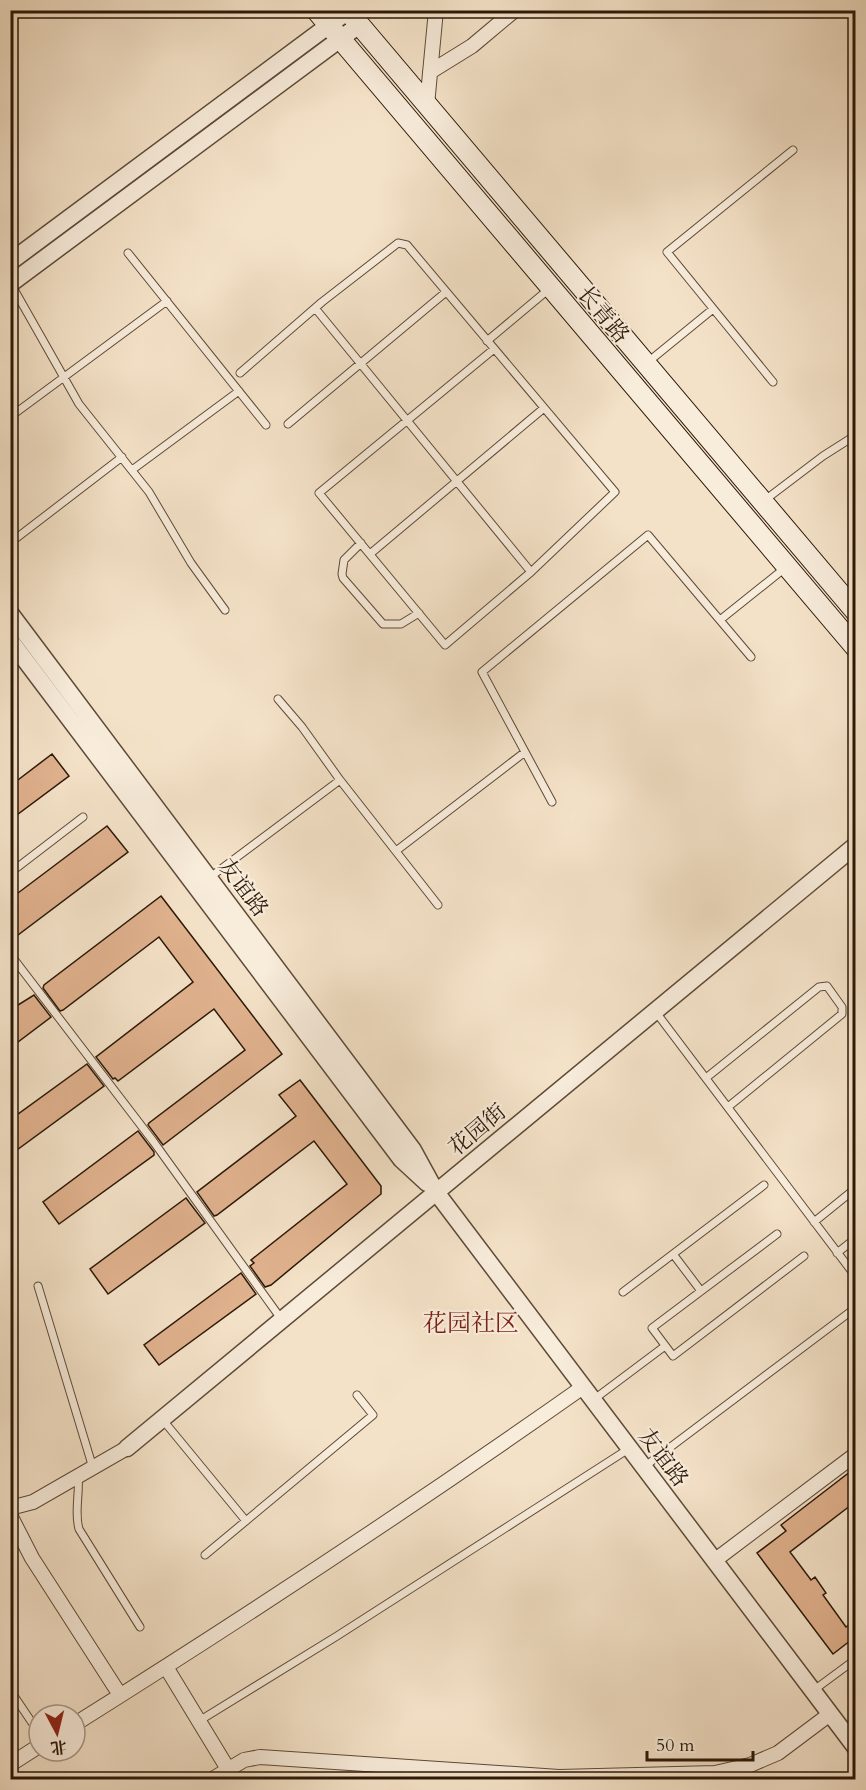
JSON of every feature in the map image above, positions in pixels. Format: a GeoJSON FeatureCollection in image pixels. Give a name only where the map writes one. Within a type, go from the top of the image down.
{"type":"FeatureCollection","features":[{"type":"Feature","properties":{"kind":"main road","name":"长青路"},"geometry":{"type":"LineString","coordinates":[[351,16],[855,612]]}},
{"type":"Feature","properties":{"kind":"main road","name":"长青路"},"geometry":{"type":"LineString","coordinates":[[328,25],[855,648]]}},
{"type":"Feature","properties":{"kind":"street"},"geometry":{"type":"LineString","coordinates":[[427,105],[436,10]]}},
{"type":"Feature","properties":{"kind":"street"},"geometry":{"type":"LineString","coordinates":[[430,72],[472,46],[515,10]]}},
{"type":"Feature","properties":{"kind":"street"},"geometry":{"type":"LineString","coordinates":[[10,262],[328,25],[351,16]]}},
{"type":"Feature","properties":{"kind":"street"},"geometry":{"type":"LineString","coordinates":[[11,284],[328,25]]}},
{"type":"Feature","properties":{"kind":"street","name":"友谊路"},"geometry":{"type":"LineString","coordinates":[[10,613],[414,1150],[436,1192],[855,1748]]}},
{"type":"Feature","properties":{"kind":"street","name":"友谊路"},"geometry":{"type":"LineString","coordinates":[[10,640],[401,1159],[436,1192]]}},
{"type":"Feature","properties":{"kind":"street","name":"花园街"},"geometry":{"type":"LineString","coordinates":[[127,1448],[855,845]]}},
{"type":"Feature","properties":{"kind":"street"},"geometry":{"type":"LineString","coordinates":[[87,1716],[166,1667],[490,1453],[588,1394]]}},
{"type":"Feature","properties":{"kind":"street"},"geometry":{"type":"LineString","coordinates":[[10,1508],[33,1502],[127,1448]]}},
{"type":"Feature","properties":{"kind":"street"},"geometry":{"type":"LineString","coordinates":[[714,1561],[855,1454]]}},
{"type":"Feature","properties":{"kind":"street"},"geometry":{"type":"LineString","coordinates":[[10,1515],[32,1558],[120,1695]]}},
{"type":"Feature","properties":{"kind":"street"},"geometry":{"type":"LineString","coordinates":[[166,1667],[228,1769]]}},
{"type":"Feature","properties":{"kind":"street"},"geometry":{"type":"LineString","coordinates":[[212,1779],[244,1760],[260,1757],[433,1774],[559,1777],[715,1773],[750,1765],[778,1753],[830,1714]]}},
{"type":"Feature","properties":{"kind":"street"},"geometry":{"type":"LineString","coordinates":[[14,1762],[27,1754]]}},
{"type":"Feature","properties":{"kind":"lane"},"geometry":{"type":"LineString","coordinates":[[773,382],[667,252],[793,150]]}},
{"type":"Feature","properties":{"kind":"lane"},"geometry":{"type":"LineString","coordinates":[[240,373],[315,308],[398,243],[407,245],[615,492],[531,572],[445,645],[320,493],[494,349]]}},
{"type":"Feature","properties":{"kind":"lane"},"geometry":{"type":"LineString","coordinates":[[128,254],[266,425]]}},
{"type":"Feature","properties":{"kind":"lane"},"geometry":{"type":"LineString","coordinates":[[11,284],[79,404],[155,502],[191,563],[225,610]]}},
{"type":"Feature","properties":{"kind":"lane"},"geometry":{"type":"LineString","coordinates":[[487,341],[551,288]]}},
{"type":"Feature","properties":{"kind":"lane"},"geometry":{"type":"LineString","coordinates":[[288,423],[446,292]]}},
{"type":"Feature","properties":{"kind":"lane"},"geometry":{"type":"LineString","coordinates":[[10,417],[167,301]]}},
{"type":"Feature","properties":{"kind":"lane"},"geometry":{"type":"LineString","coordinates":[[315,308],[531,572]]}},
{"type":"Feature","properties":{"kind":"lane"},"geometry":{"type":"LineString","coordinates":[[646,364],[713,309]]}},
{"type":"Feature","properties":{"kind":"lane"},"geometry":{"type":"LineString","coordinates":[[132,470],[239,392]]}},
{"type":"Feature","properties":{"kind":"lane"},"geometry":{"type":"LineString","coordinates":[[370,554],[544,408]]}},
{"type":"Feature","properties":{"kind":"lane"},"geometry":{"type":"LineString","coordinates":[[763,502],[823,456],[855,435]]}},
{"type":"Feature","properties":{"kind":"lane"},"geometry":{"type":"LineString","coordinates":[[10,543],[122,457]]}},
{"type":"Feature","properties":{"kind":"lane"},"geometry":{"type":"LineString","coordinates":[[552,802],[482,672],[648,535],[751,657]]}},
{"type":"Feature","properties":{"kind":"lane"},"geometry":{"type":"LineString","coordinates":[[361,543],[344,560],[341,568],[343,578],[383,624],[401,624],[419,613]]}},
{"type":"Feature","properties":{"kind":"lane"},"geometry":{"type":"LineString","coordinates":[[720,620],[787,567]]}},
{"type":"Feature","properties":{"kind":"lane"},"geometry":{"type":"LineString","coordinates":[[278,699],[438,905]]}},
{"type":"Feature","properties":{"kind":"lane"},"geometry":{"type":"LineString","coordinates":[[396,851],[525,752]]}},
{"type":"Feature","properties":{"kind":"lane"},"geometry":{"type":"LineString","coordinates":[[209,878],[340,780]]}},
{"type":"Feature","properties":{"kind":"lane"},"geometry":{"type":"LineString","coordinates":[[10,873],[83,817]]}},
{"type":"Feature","properties":{"kind":"lane"},"geometry":{"type":"LineString","coordinates":[[10,954],[153,1141],[282,1320]]}},
{"type":"Feature","properties":{"kind":"lane"},"geometry":{"type":"LineString","coordinates":[[706,1078],[819,987],[827,986],[842,1007],[842,1014],[728,1107]]}},
{"type":"Feature","properties":{"kind":"lane"},"geometry":{"type":"LineString","coordinates":[[655,1011],[855,1277]]}},
{"type":"Feature","properties":{"kind":"lane"},"geometry":{"type":"LineString","coordinates":[[623,1292],[764,1185]]}},
{"type":"Feature","properties":{"kind":"lane"},"geometry":{"type":"LineString","coordinates":[[814,1222],[855,1188]]}},
{"type":"Feature","properties":{"kind":"lane"},"geometry":{"type":"LineString","coordinates":[[777,1234],[652,1328],[673,1356],[804,1256]]}},
{"type":"Feature","properties":{"kind":"lane"},"geometry":{"type":"LineString","coordinates":[[837,1253],[855,1238]]}},
{"type":"Feature","properties":{"kind":"lane"},"geometry":{"type":"LineString","coordinates":[[673,1254],[701,1291]]}},
{"type":"Feature","properties":{"kind":"lane"},"geometry":{"type":"LineString","coordinates":[[38,1286],[93,1467]]}},
{"type":"Feature","properties":{"kind":"lane"},"geometry":{"type":"LineString","coordinates":[[644,1467],[849,1312]]}},
{"type":"Feature","properties":{"kind":"lane"},"geometry":{"type":"LineString","coordinates":[[588,1394],[666,1346]]}},
{"type":"Feature","properties":{"kind":"lane"},"geometry":{"type":"LineString","coordinates":[[205,1555],[373,1415],[357,1395]]}},
{"type":"Feature","properties":{"kind":"lane"},"geometry":{"type":"LineString","coordinates":[[162,1419],[246,1521]]}},
{"type":"Feature","properties":{"kind":"lane"},"geometry":{"type":"LineString","coordinates":[[199,1721],[630,1448]]}},
{"type":"Feature","properties":{"kind":"lane"},"geometry":{"type":"LineString","coordinates":[[78,1476],[80,1492],[76,1515],[79,1528],[140,1627]]}},
{"type":"Feature","properties":{"kind":"lane"},"geometry":{"type":"LineString","coordinates":[[813,1691],[855,1659]]}},
{"type":"Feature","properties":{"kind":"lane"},"geometry":{"type":"LineString","coordinates":[[10,1689],[27,1715]]}},
{"type":"Feature","properties":{"kind":"building"},"geometry":{"type":"Polygon","coordinates":[[[52,754],[69,776],[10,820],[10,786],[52,754]]]}},
{"type":"Feature","properties":{"kind":"building"},"geometry":{"type":"Polygon","coordinates":[[[107,826],[128,852],[10,941],[10,899],[107,826]]]}},
{"type":"Feature","properties":{"kind":"building"},"geometry":{"type":"Polygon","coordinates":[[[161,896],[282,1054],[163,1145],[148,1125],[149,1123],[245,1050],[214,1009],[118,1081],[113,1079],[96,1057],[193,982],[159,937],[63,1010],[60,1011],[43,988],[161,896]]]}},
{"type":"Feature","properties":{"kind":"building"},"geometry":{"type":"Polygon","coordinates":[[[34,995],[51,1017],[10,1048],[10,1010],[34,995]]]}},
{"type":"Feature","properties":{"kind":"building"},"geometry":{"type":"Polygon","coordinates":[[[87,1064],[104,1086],[10,1155],[10,1120],[87,1064]]]}},
{"type":"Feature","properties":{"kind":"building"},"geometry":{"type":"Polygon","coordinates":[[[300,1080],[381,1186],[381,1194],[271,1285],[265,1287],[250,1266],[254,1263],[251,1260],[347,1184],[314,1141],[217,1215],[214,1216],[197,1192],[296,1116],[279,1095],[300,1080]]]}},
{"type":"Feature","properties":{"kind":"building"},"geometry":{"type":"Polygon","coordinates":[[[138,1131],[154,1155],[59,1224],[43,1202],[138,1131]]]}},
{"type":"Feature","properties":{"kind":"building"},"geometry":{"type":"Polygon","coordinates":[[[186,1198],[205,1223],[108,1294],[90,1269],[186,1198]]]}},
{"type":"Feature","properties":{"kind":"building"},"geometry":{"type":"Polygon","coordinates":[[[241,1273],[256,1294],[159,1365],[144,1345],[241,1273]]]}},
{"type":"Feature","properties":{"kind":"building"},"geometry":{"type":"Polygon","coordinates":[[[855,1468],[855,1502],[790,1552],[811,1580],[815,1577],[826,1593],[823,1595],[846,1627],[850,1624],[855,1631],[855,1637],[833,1654],[757,1553],[786,1531],[781,1525],[855,1468]]]}},
{"type":"Feature","properties":{"kind":"district","name":"花园社区"},"geometry":{"type":"Point","coordinates":[471,1323]}}]}
